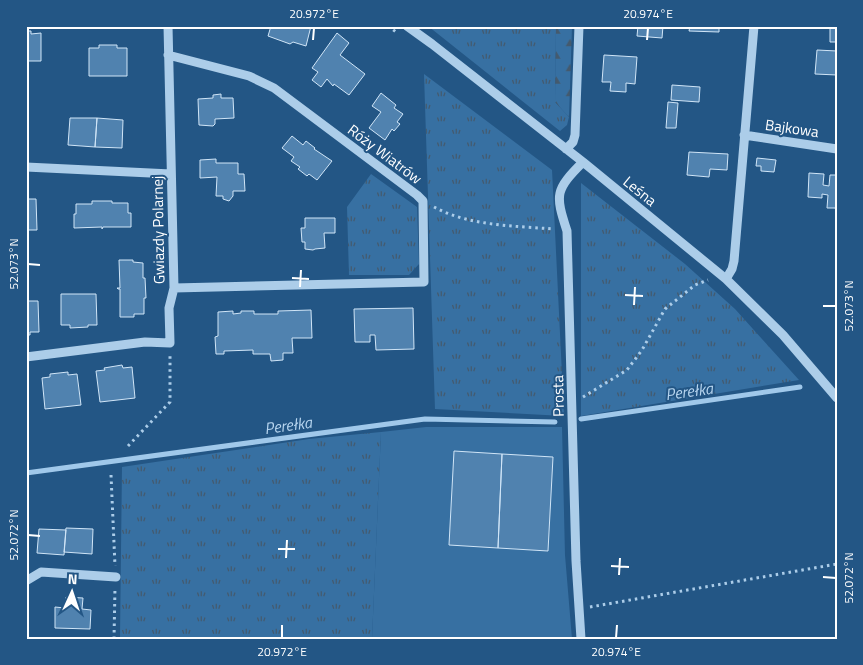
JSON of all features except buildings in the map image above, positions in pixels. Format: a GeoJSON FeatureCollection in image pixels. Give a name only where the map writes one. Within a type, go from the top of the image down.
{"type":"FeatureCollection","features":[{"type":"Feature","properties":{"kind":"street","name":"Gwiazdy Polarnej"},"geometry":{"type":"LineString","coordinates":[[168,26],[174,288],[170,308],[170,343]]}},
{"type":"Feature","properties":{"kind":"street","name":"Leśna"},"geometry":{"type":"LineString","coordinates":[[407,26],[583,162],[726,280],[783,335],[837,398]]}},
{"type":"Feature","properties":{"kind":"street"},"geometry":{"type":"LineString","coordinates":[[566,150],[575,135],[579,26]]}},
{"type":"Feature","properties":{"kind":"street"},"geometry":{"type":"LineString","coordinates":[[726,280],[734,261],[754,26]]}},
{"type":"Feature","properties":{"kind":"street","name":"Róży Wiatrów"},"geometry":{"type":"LineString","coordinates":[[168,55],[249,76],[274,88],[423,201],[424,282],[174,288]]}},
{"type":"Feature","properties":{"kind":"street","name":"Bajkowa"},"geometry":{"type":"LineString","coordinates":[[744,135],[837,149]]}},
{"type":"Feature","properties":{"kind":"street","name":"Prosta"},"geometry":{"type":"LineString","coordinates":[[582,639],[576,561],[567,231],[560,206],[564,180],[583,162]]}},
{"type":"Feature","properties":{"kind":"street"},"geometry":{"type":"LineString","coordinates":[[26,167],[172,174]]}},
{"type":"Feature","properties":{"kind":"street"},"geometry":{"type":"LineString","coordinates":[[26,357],[145,342],[170,343]]}},
{"type":"Feature","properties":{"kind":"street"},"geometry":{"type":"LineString","coordinates":[[26,580],[40,572],[116,577]]}},
{"type":"Feature","properties":{"kind":"path"},"geometry":{"type":"LineString","coordinates":[[388,26],[403,37]]}},
{"type":"Feature","properties":{"kind":"path"},"geometry":{"type":"LineString","coordinates":[[423,201],[447,214],[470,220],[567,231]]}},
{"type":"Feature","properties":{"kind":"path"},"geometry":{"type":"LineString","coordinates":[[572,413],[577,409],[579,399],[627,370],[642,350],[665,309],[695,285],[711,280],[705,274]]}},
{"type":"Feature","properties":{"kind":"path"},"geometry":{"type":"LineString","coordinates":[[128,446],[170,402],[170,343]]}},
{"type":"Feature","properties":{"kind":"path"},"geometry":{"type":"LineString","coordinates":[[111,475],[116,577],[114,639]]}},
{"type":"Feature","properties":{"kind":"path"},"geometry":{"type":"LineString","coordinates":[[580,609],[837,564]]}},
{"type":"Feature","properties":{"kind":"green space"},"geometry":{"type":"Polygon","coordinates":[[[428,26],[556,26],[555,102],[569,117],[567,125],[560,131],[428,26]]]}},
{"type":"Feature","properties":{"kind":"green space"},"geometry":{"type":"Polygon","coordinates":[[[556,26],[572,26],[569,117],[555,102],[556,26]]]}},
{"type":"Feature","properties":{"kind":"green space"},"geometry":{"type":"Polygon","coordinates":[[[424,74],[552,170],[564,416],[435,409],[424,74]]]}},
{"type":"Feature","properties":{"kind":"green space"},"geometry":{"type":"Polygon","coordinates":[[[371,174],[417,207],[419,264],[409,275],[349,275],[347,207],[371,174]]]}},
{"type":"Feature","properties":{"kind":"green space"},"geometry":{"type":"Polygon","coordinates":[[[581,183],[685,264],[735,309],[799,380],[581,416],[581,183]]]}},
{"type":"Feature","properties":{"kind":"green space"},"geometry":{"type":"Polygon","coordinates":[[[426,427],[562,427],[565,555],[572,639],[372,639],[381,432],[426,427]]]}},
{"type":"Feature","properties":{"kind":"green space"},"geometry":{"type":"Polygon","coordinates":[[[381,432],[372,639],[120,639],[122,467],[309,439],[381,432]]]}},
{"type":"Feature","properties":{"kind":"waterway","name":"Perełka"},"geometry":{"type":"LineString","coordinates":[[581,419],[800,387]]}},
{"type":"Feature","properties":{"kind":"waterway","name":"Perełka"},"geometry":{"type":"LineString","coordinates":[[26,473],[425,419],[555,422]]}}]}
